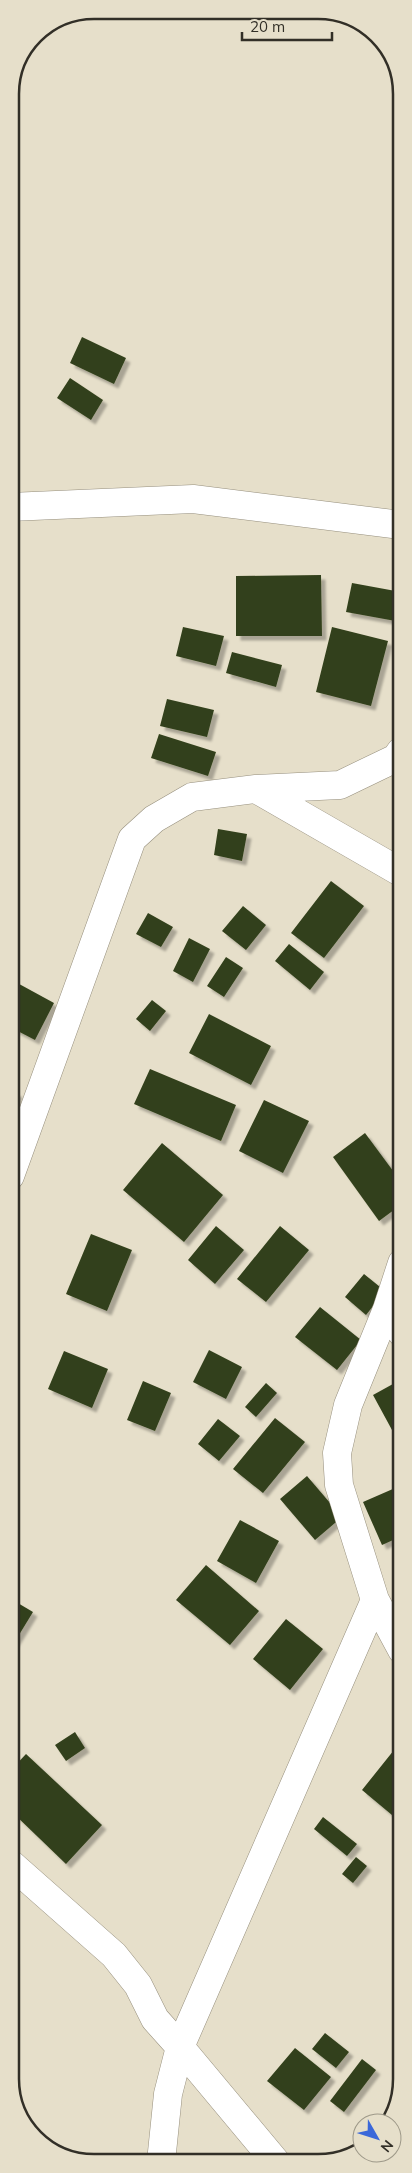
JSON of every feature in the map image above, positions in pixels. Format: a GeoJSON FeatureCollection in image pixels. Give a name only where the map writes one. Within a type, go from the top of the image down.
{"type":"FeatureCollection","features":[{"type":"Feature","properties":{"kind":"street"},"geometry":{"type":"LineString","coordinates":[[19,508],[193,498],[393,524]]}},
{"type":"Feature","properties":{"kind":"street"},"geometry":{"type":"LineString","coordinates":[[19,1151],[132,839],[154,819],[192,797],[256,789],[340,785],[393,759]]}},
{"type":"Feature","properties":{"kind":"street"},"geometry":{"type":"LineString","coordinates":[[256,789],[393,868]]}},
{"type":"Feature","properties":{"kind":"street"},"geometry":{"type":"LineString","coordinates":[[393,1290],[348,1405],[338,1453],[339,1485],[375,1600],[393,1633]]}},
{"type":"Feature","properties":{"kind":"street"},"geometry":{"type":"LineString","coordinates":[[387,1308],[393,1318]]}},
{"type":"Feature","properties":{"kind":"street"},"geometry":{"type":"LineString","coordinates":[[162,2154],[168,2094],[180,2047],[375,1600]]}},
{"type":"Feature","properties":{"kind":"street"},"geometry":{"type":"LineString","coordinates":[[19,1871],[114,1955],[138,1985],[155,2019],[269,2154]]}},
{"type":"Feature","properties":{"kind":"building"},"geometry":{"type":"Polygon","coordinates":[[[82,337],[126,358],[114,384],[70,363],[82,337]]]}},
{"type":"Feature","properties":{"kind":"building"},"geometry":{"type":"Polygon","coordinates":[[[70,378],[103,400],[91,420],[57,398],[70,378]]]}},
{"type":"Feature","properties":{"kind":"building"},"geometry":{"type":"Polygon","coordinates":[[[321,575],[322,636],[236,636],[236,576],[321,575]]]}},
{"type":"Feature","properties":{"kind":"building"},"geometry":{"type":"Polygon","coordinates":[[[352,583],[393,591],[393,621],[346,612],[352,583]]]}},
{"type":"Feature","properties":{"kind":"building"},"geometry":{"type":"Polygon","coordinates":[[[183,627],[224,636],[216,666],[176,656],[183,627]]]}},
{"type":"Feature","properties":{"kind":"building"},"geometry":{"type":"Polygon","coordinates":[[[332,627],[388,641],[371,706],[316,692],[332,627]]]}},
{"type":"Feature","properties":{"kind":"building"},"geometry":{"type":"Polygon","coordinates":[[[232,652],[282,665],[276,687],[226,673],[232,652]]]}},
{"type":"Feature","properties":{"kind":"building"},"geometry":{"type":"Polygon","coordinates":[[[167,699],[214,710],[207,737],[160,726],[167,699]]]}},
{"type":"Feature","properties":{"kind":"building"},"geometry":{"type":"Polygon","coordinates":[[[159,734],[216,752],[208,776],[151,758],[159,734]]]}},
{"type":"Feature","properties":{"kind":"building"},"geometry":{"type":"Polygon","coordinates":[[[218,829],[247,834],[242,861],[214,855],[218,829]]]}},
{"type":"Feature","properties":{"kind":"building"},"geometry":{"type":"Polygon","coordinates":[[[331,881],[364,906],[324,958],[291,933],[331,881]]]}},
{"type":"Feature","properties":{"kind":"building"},"geometry":{"type":"Polygon","coordinates":[[[243,906],[266,925],[246,950],[222,931],[243,906]]]}},
{"type":"Feature","properties":{"kind":"building"},"geometry":{"type":"Polygon","coordinates":[[[148,913],[173,927],[161,947],[136,934],[148,913]]]}},
{"type":"Feature","properties":{"kind":"building"},"geometry":{"type":"Polygon","coordinates":[[[189,938],[210,949],[193,982],[173,971],[189,938]]]}},
{"type":"Feature","properties":{"kind":"building"},"geometry":{"type":"Polygon","coordinates":[[[289,944],[324,972],[310,990],[275,961],[289,944]]]}},
{"type":"Feature","properties":{"kind":"building"},"geometry":{"type":"Polygon","coordinates":[[[226,957],[243,968],[224,997],[207,986],[226,957]]]}},
{"type":"Feature","properties":{"kind":"building"},"geometry":{"type":"Polygon","coordinates":[[[19,984],[54,1003],[35,1040],[19,1032],[19,984]]]}},
{"type":"Feature","properties":{"kind":"building"},"geometry":{"type":"Polygon","coordinates":[[[152,1000],[166,1011],[150,1031],[136,1019],[152,1000]]]}},
{"type":"Feature","properties":{"kind":"building"},"geometry":{"type":"Polygon","coordinates":[[[209,1014],[271,1046],[251,1085],[189,1053],[209,1014]]]}},
{"type":"Feature","properties":{"kind":"building"},"geometry":{"type":"Polygon","coordinates":[[[150,1069],[236,1105],[221,1141],[134,1104],[150,1069]]]}},
{"type":"Feature","properties":{"kind":"building"},"geometry":{"type":"Polygon","coordinates":[[[264,1100],[309,1121],[283,1173],[239,1151],[264,1100]]]}},
{"type":"Feature","properties":{"kind":"building"},"geometry":{"type":"Polygon","coordinates":[[[365,1133],[393,1171],[393,1211],[379,1221],[333,1157],[365,1133]]]}},
{"type":"Feature","properties":{"kind":"building"},"geometry":{"type":"Polygon","coordinates":[[[162,1143],[223,1195],[184,1242],[123,1190],[162,1143]]]}},
{"type":"Feature","properties":{"kind":"building"},"geometry":{"type":"Polygon","coordinates":[[[216,1226],[244,1250],[215,1284],[188,1260],[216,1226]]]}},
{"type":"Feature","properties":{"kind":"building"},"geometry":{"type":"Polygon","coordinates":[[[280,1226],[309,1250],[266,1302],[237,1279],[280,1226]]]}},
{"type":"Feature","properties":{"kind":"building"},"geometry":{"type":"Polygon","coordinates":[[[91,1234],[132,1250],[107,1311],[66,1294],[91,1234]]]}},
{"type":"Feature","properties":{"kind":"building"},"geometry":{"type":"Polygon","coordinates":[[[364,1274],[385,1291],[366,1315],[345,1297],[364,1274]]]}},
{"type":"Feature","properties":{"kind":"building"},"geometry":{"type":"Polygon","coordinates":[[[320,1307],[361,1340],[337,1370],[295,1337],[320,1307]]]}},
{"type":"Feature","properties":{"kind":"building"},"geometry":{"type":"Polygon","coordinates":[[[209,1350],[242,1367],[226,1399],[193,1382],[209,1350]]]}},
{"type":"Feature","properties":{"kind":"building"},"geometry":{"type":"Polygon","coordinates":[[[64,1351],[108,1369],[92,1408],[48,1389],[64,1351]]]}},
{"type":"Feature","properties":{"kind":"building"},"geometry":{"type":"Polygon","coordinates":[[[143,1381],[171,1393],[155,1431],[127,1420],[143,1381]]]}},
{"type":"Feature","properties":{"kind":"building"},"geometry":{"type":"Polygon","coordinates":[[[266,1383],[277,1393],[256,1417],[245,1407],[266,1383]]]}},
{"type":"Feature","properties":{"kind":"building"},"geometry":{"type":"Polygon","coordinates":[[[393,1384],[393,1430],[392,1430],[373,1395],[393,1384]]]}},
{"type":"Feature","properties":{"kind":"building"},"geometry":{"type":"Polygon","coordinates":[[[275,1418],[305,1442],[263,1493],[233,1469],[275,1418]]]}},
{"type":"Feature","properties":{"kind":"building"},"geometry":{"type":"Polygon","coordinates":[[[218,1419],[240,1436],[219,1461],[198,1444],[218,1419]]]}},
{"type":"Feature","properties":{"kind":"building"},"geometry":{"type":"Polygon","coordinates":[[[307,1476],[342,1517],[315,1540],[280,1499],[307,1476]]]}},
{"type":"Feature","properties":{"kind":"building"},"geometry":{"type":"Polygon","coordinates":[[[393,1489],[393,1540],[382,1545],[363,1502],[393,1489]]]}},
{"type":"Feature","properties":{"kind":"building"},"geometry":{"type":"Polygon","coordinates":[[[240,1520],[279,1541],[256,1583],[217,1561],[240,1520]]]}},
{"type":"Feature","properties":{"kind":"building"},"geometry":{"type":"Polygon","coordinates":[[[206,1565],[259,1611],[230,1645],[176,1600],[206,1565]]]}},
{"type":"Feature","properties":{"kind":"building"},"geometry":{"type":"Polygon","coordinates":[[[19,1604],[33,1612],[19,1635],[19,1604]]]}},
{"type":"Feature","properties":{"kind":"building"},"geometry":{"type":"Polygon","coordinates":[[[286,1619],[323,1649],[290,1690],[253,1659],[286,1619]]]}},
{"type":"Feature","properties":{"kind":"building"},"geometry":{"type":"Polygon","coordinates":[[[75,1732],[85,1748],[66,1761],[55,1745],[75,1732]]]}},
{"type":"Feature","properties":{"kind":"building"},"geometry":{"type":"Polygon","coordinates":[[[393,1751],[393,1816],[362,1790],[393,1751]]]}},
{"type":"Feature","properties":{"kind":"building"},"geometry":{"type":"Polygon","coordinates":[[[26,1754],[102,1825],[66,1864],[19,1819],[19,1761],[26,1754]]]}},
{"type":"Feature","properties":{"kind":"building"},"geometry":{"type":"Polygon","coordinates":[[[323,1817],[357,1844],[347,1856],[314,1829],[323,1817]]]}},
{"type":"Feature","properties":{"kind":"building"},"geometry":{"type":"Polygon","coordinates":[[[356,1857],[367,1866],[353,1883],[342,1874],[356,1857]]]}},
{"type":"Feature","properties":{"kind":"building"},"geometry":{"type":"Polygon","coordinates":[[[325,2033],[349,2052],[336,2068],[312,2049],[325,2033]]]}},
{"type":"Feature","properties":{"kind":"building"},"geometry":{"type":"Polygon","coordinates":[[[295,2048],[331,2077],[304,2110],[267,2081],[295,2048]]]}},
{"type":"Feature","properties":{"kind":"building"},"geometry":{"type":"Polygon","coordinates":[[[362,2059],[376,2070],[344,2112],[330,2101],[362,2059]]]}}]}
